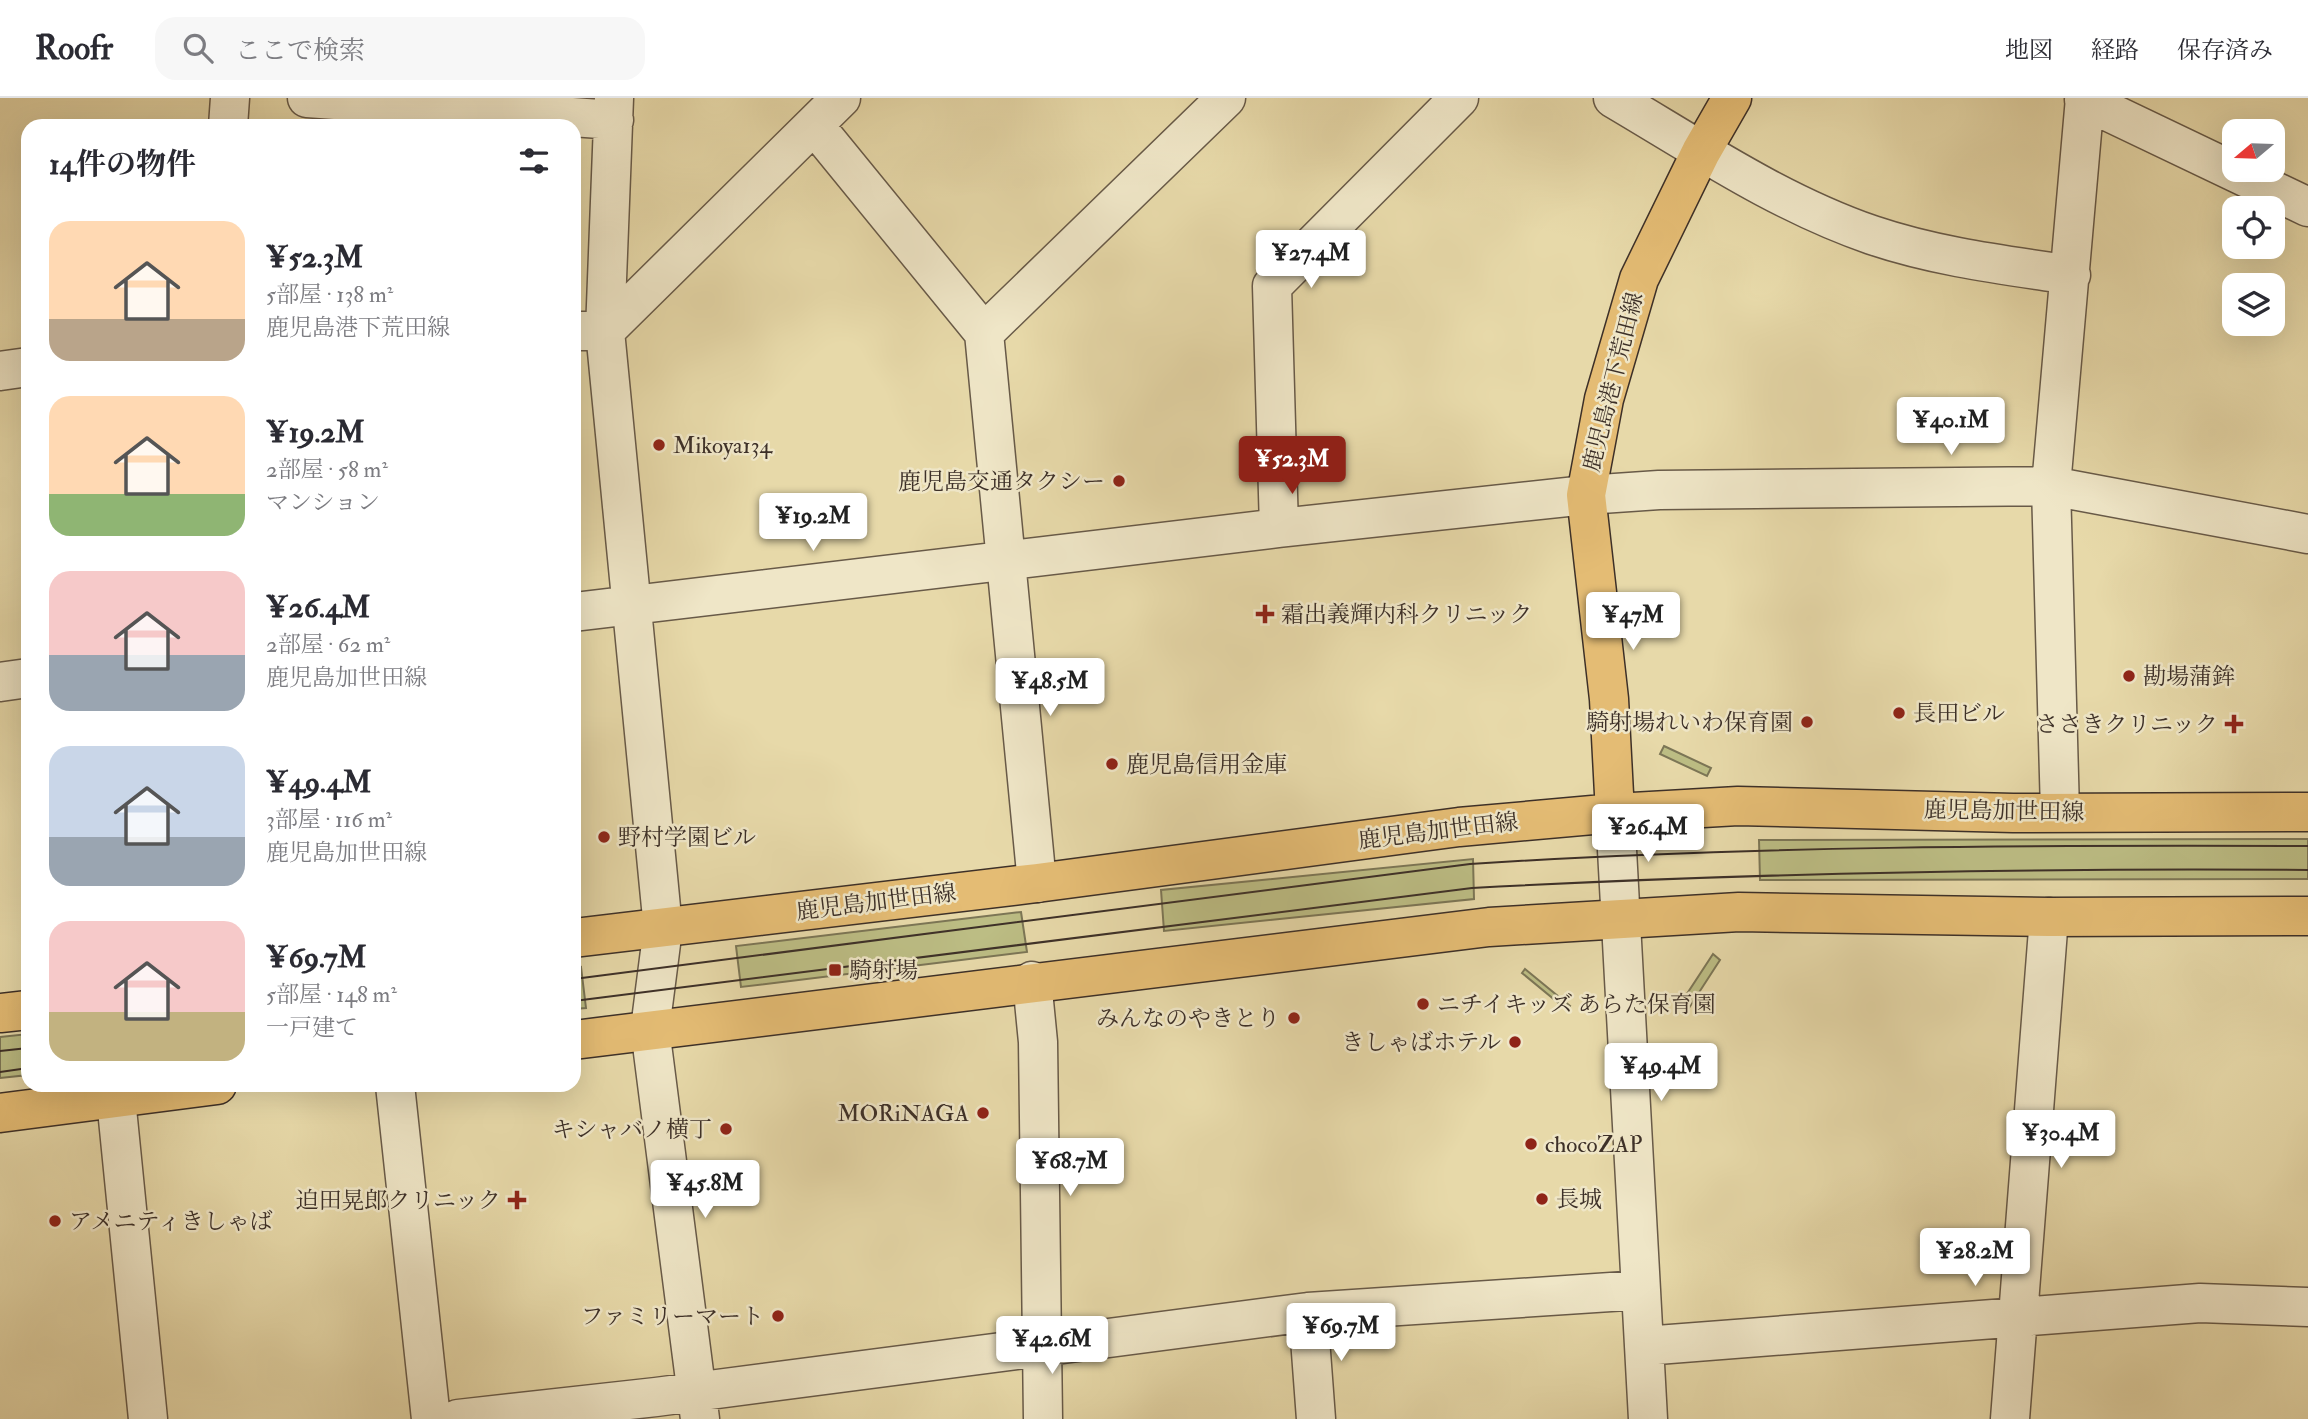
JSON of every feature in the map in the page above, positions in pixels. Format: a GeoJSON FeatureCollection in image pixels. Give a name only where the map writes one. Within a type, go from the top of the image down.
{"type":"FeatureCollection","features":[{"type":"Feature","properties":{"kind":"main road","name":"鹿児島港下荒田線"},"geometry":{"type":"LineString","coordinates":[[1615,813],[1609,699],[1586,495],[1604,399],[1639,279],[1701,152],[1732,98]]}},
{"type":"Feature","properties":{"kind":"main road","name":"鹿児島加世田線"},"geometry":{"type":"LineString","coordinates":[[581,938],[1037,883],[1459,827],[1615,813],[1738,806],[2060,812],[2308,811]]}},
{"type":"Feature","properties":{"kind":"main road"},"geometry":{"type":"LineString","coordinates":[[581,1039],[1032,981],[1489,927],[1739,912],[2049,917],[2308,916]]}},
{"type":"Feature","properties":{"kind":"main road"},"geometry":{"type":"LineString","coordinates":[[0,1013],[21,1011]]}},
{"type":"Feature","properties":{"kind":"main road"},"geometry":{"type":"LineString","coordinates":[[0,1113],[166,1092]]}},
{"type":"Feature","properties":{"kind":"street"},"geometry":{"type":"LineString","coordinates":[[228,119],[230,98]]}},
{"type":"Feature","properties":{"kind":"street"},"geometry":{"type":"LineString","coordinates":[[307,98],[614,109],[589,331],[629,605],[663,928],[650,1029],[699,1405]]}},
{"type":"Feature","properties":{"kind":"street"},"geometry":{"type":"LineString","coordinates":[[589,331],[815,126],[841,98]]}},
{"type":"Feature","properties":{"kind":"street"},"geometry":{"type":"LineString","coordinates":[[984,332],[1226,98]]}},
{"type":"Feature","properties":{"kind":"street"},"geometry":{"type":"LineString","coordinates":[[1279,528],[1272,286],[1459,98]]}},
{"type":"Feature","properties":{"kind":"street"},"geometry":{"type":"LineString","coordinates":[[1613,98],[1701,152],[1796,204],[1873,235],[1957,258],[2071,275]]}},
{"type":"Feature","properties":{"kind":"street"},"geometry":{"type":"LineString","coordinates":[[2060,812],[2051,486],[2085,99],[2308,207]]}},
{"type":"Feature","properties":{"kind":"street"},"geometry":{"type":"LineString","coordinates":[[815,126],[984,332],[1037,883]]}},
{"type":"Feature","properties":{"kind":"street"},"geometry":{"type":"LineString","coordinates":[[0,371],[21,369]]}},
{"type":"Feature","properties":{"kind":"street"},"geometry":{"type":"LineString","coordinates":[[581,610],[1279,528],[1586,495],[1659,491],[2051,486],[2308,534]]}},
{"type":"Feature","properties":{"kind":"street"},"geometry":{"type":"LineString","coordinates":[[0,682],[21,679]]}},
{"type":"Feature","properties":{"kind":"street"},"geometry":{"type":"LineString","coordinates":[[1615,813],[1648,1419]]}},
{"type":"Feature","properties":{"kind":"street"},"geometry":{"type":"LineString","coordinates":[[2010,1419],[2049,917]]}},
{"type":"Feature","properties":{"kind":"street"},"geometry":{"type":"LineString","coordinates":[[1032,981],[1038,1042],[1043,1419]]}},
{"type":"Feature","properties":{"kind":"street"},"geometry":{"type":"LineString","coordinates":[[397,1092],[431,1419]]}},
{"type":"Feature","properties":{"kind":"street"},"geometry":{"type":"LineString","coordinates":[[116,1099],[148,1419]]}},
{"type":"Feature","properties":{"kind":"street"},"geometry":{"type":"LineString","coordinates":[[458,1419],[699,1405],[1042,1347],[1308,1312],[1641,1290]]}},
{"type":"Feature","properties":{"kind":"street"},"geometry":{"type":"LineString","coordinates":[[1644,1346],[2200,1303],[2308,1307]]}},
{"type":"Feature","properties":{"kind":"street"},"geometry":{"type":"LineString","coordinates":[[1308,1312],[1316,1419]]}},
{"type":"Feature","properties":{"kind":"green space"},"geometry":{"type":"Polygon","coordinates":[[[1664,746],[1711,768],[1707,776],[1660,754],[1664,746]]]}},
{"type":"Feature","properties":{"kind":"green space"},"geometry":{"type":"Polygon","coordinates":[[[2308,839],[2308,879],[1760,880],[1759,840],[2308,839]]]}},
{"type":"Feature","properties":{"kind":"green space"},"geometry":{"type":"Polygon","coordinates":[[[1473,859],[1474,899],[1164,931],[1161,890],[1473,859]]]}},
{"type":"Feature","properties":{"kind":"green space"},"geometry":{"type":"Polygon","coordinates":[[[1021,912],[1027,952],[741,987],[736,946],[1021,912]]]}},
{"type":"Feature","properties":{"kind":"green space"},"geometry":{"type":"Polygon","coordinates":[[[1713,954],[1720,960],[1687,1011],[1679,1006],[1713,954]]]}},
{"type":"Feature","properties":{"kind":"green space"},"geometry":{"type":"Polygon","coordinates":[[[581,967],[586,1008],[581,1008],[581,967]]]}},
{"type":"Feature","properties":{"kind":"green space"},"geometry":{"type":"Polygon","coordinates":[[[1525,969],[1570,1006],[1567,1010],[1522,973],[1525,969]]]}},
{"type":"Feature","properties":{"kind":"green space"},"geometry":{"type":"Polygon","coordinates":[[[21,1035],[21,1076],[0,1078],[0,1037],[21,1035]]]}},
{"type":"Feature","properties":{"kind":"tram line"},"geometry":{"type":"LineString","coordinates":[[581,978],[1470,864],[1784,850],[2308,846]]}},
{"type":"Feature","properties":{"kind":"tram line"},"geometry":{"type":"LineString","coordinates":[[581,1000],[1472,888],[1890,873],[2308,870]]}},
{"type":"Feature","properties":{"kind":"tram line"},"geometry":{"type":"LineString","coordinates":[[0,1051],[21,1049]]}},
{"type":"Feature","properties":{"kind":"tram line"},"geometry":{"type":"LineString","coordinates":[[0,1072],[21,1069]]}},
{"type":"Feature","properties":{"kind":"place","name":"Mikoya134"},"geometry":{"type":"Point","coordinates":[659,445]}},
{"type":"Feature","properties":{"kind":"place","name":"鹿児島交通タクシー"},"geometry":{"type":"Point","coordinates":[1119,481]}},
{"type":"Feature","properties":{"kind":"place","name":"霜出義輝内科クリニック"},"geometry":{"type":"Point","coordinates":[1265,614]}},
{"type":"Feature","properties":{"kind":"place","name":"勘場蒲鉾"},"geometry":{"type":"Point","coordinates":[2129,676]}},
{"type":"Feature","properties":{"kind":"place","name":"長田ビル"},"geometry":{"type":"Point","coordinates":[1899,713]}},
{"type":"Feature","properties":{"kind":"place","name":"騎射場れいわ保育園"},"geometry":{"type":"Point","coordinates":[1807,722]}},
{"type":"Feature","properties":{"kind":"place","name":"ささきクリニック"},"geometry":{"type":"Point","coordinates":[2234,724]}},
{"type":"Feature","properties":{"kind":"place","name":"鹿児島信用金庫"},"geometry":{"type":"Point","coordinates":[1112,764]}},
{"type":"Feature","properties":{"kind":"place","name":"野村学園ビル"},"geometry":{"type":"Point","coordinates":[604,837]}},
{"type":"Feature","properties":{"kind":"place","name":"騎射場"},"geometry":{"type":"Point","coordinates":[835,970]}},
{"type":"Feature","properties":{"kind":"place","name":"ニチイキッズ あらた保育園"},"geometry":{"type":"Point","coordinates":[1423,1004]}},
{"type":"Feature","properties":{"kind":"place","name":"みんなのやきとり"},"geometry":{"type":"Point","coordinates":[1294,1018]}},
{"type":"Feature","properties":{"kind":"place","name":"きしゃばホテル"},"geometry":{"type":"Point","coordinates":[1515,1042]}},
{"type":"Feature","properties":{"kind":"place","name":"MORiNAGA"},"geometry":{"type":"Point","coordinates":[983,1113]}},
{"type":"Feature","properties":{"kind":"place","name":"キシャバノ横丁"},"geometry":{"type":"Point","coordinates":[726,1129]}},
{"type":"Feature","properties":{"kind":"place","name":"chocoZAP"},"geometry":{"type":"Point","coordinates":[1531,1144]}},
{"type":"Feature","properties":{"kind":"place","name":"長城"},"geometry":{"type":"Point","coordinates":[1542,1199]}},
{"type":"Feature","properties":{"kind":"place","name":"迫田晃郎クリニック"},"geometry":{"type":"Point","coordinates":[517,1200]}},
{"type":"Feature","properties":{"kind":"place","name":"アメニティきしゃば"},"geometry":{"type":"Point","coordinates":[55,1221]}},
{"type":"Feature","properties":{"kind":"place","name":"ファミリーマート"},"geometry":{"type":"Point","coordinates":[778,1316]}}]}
